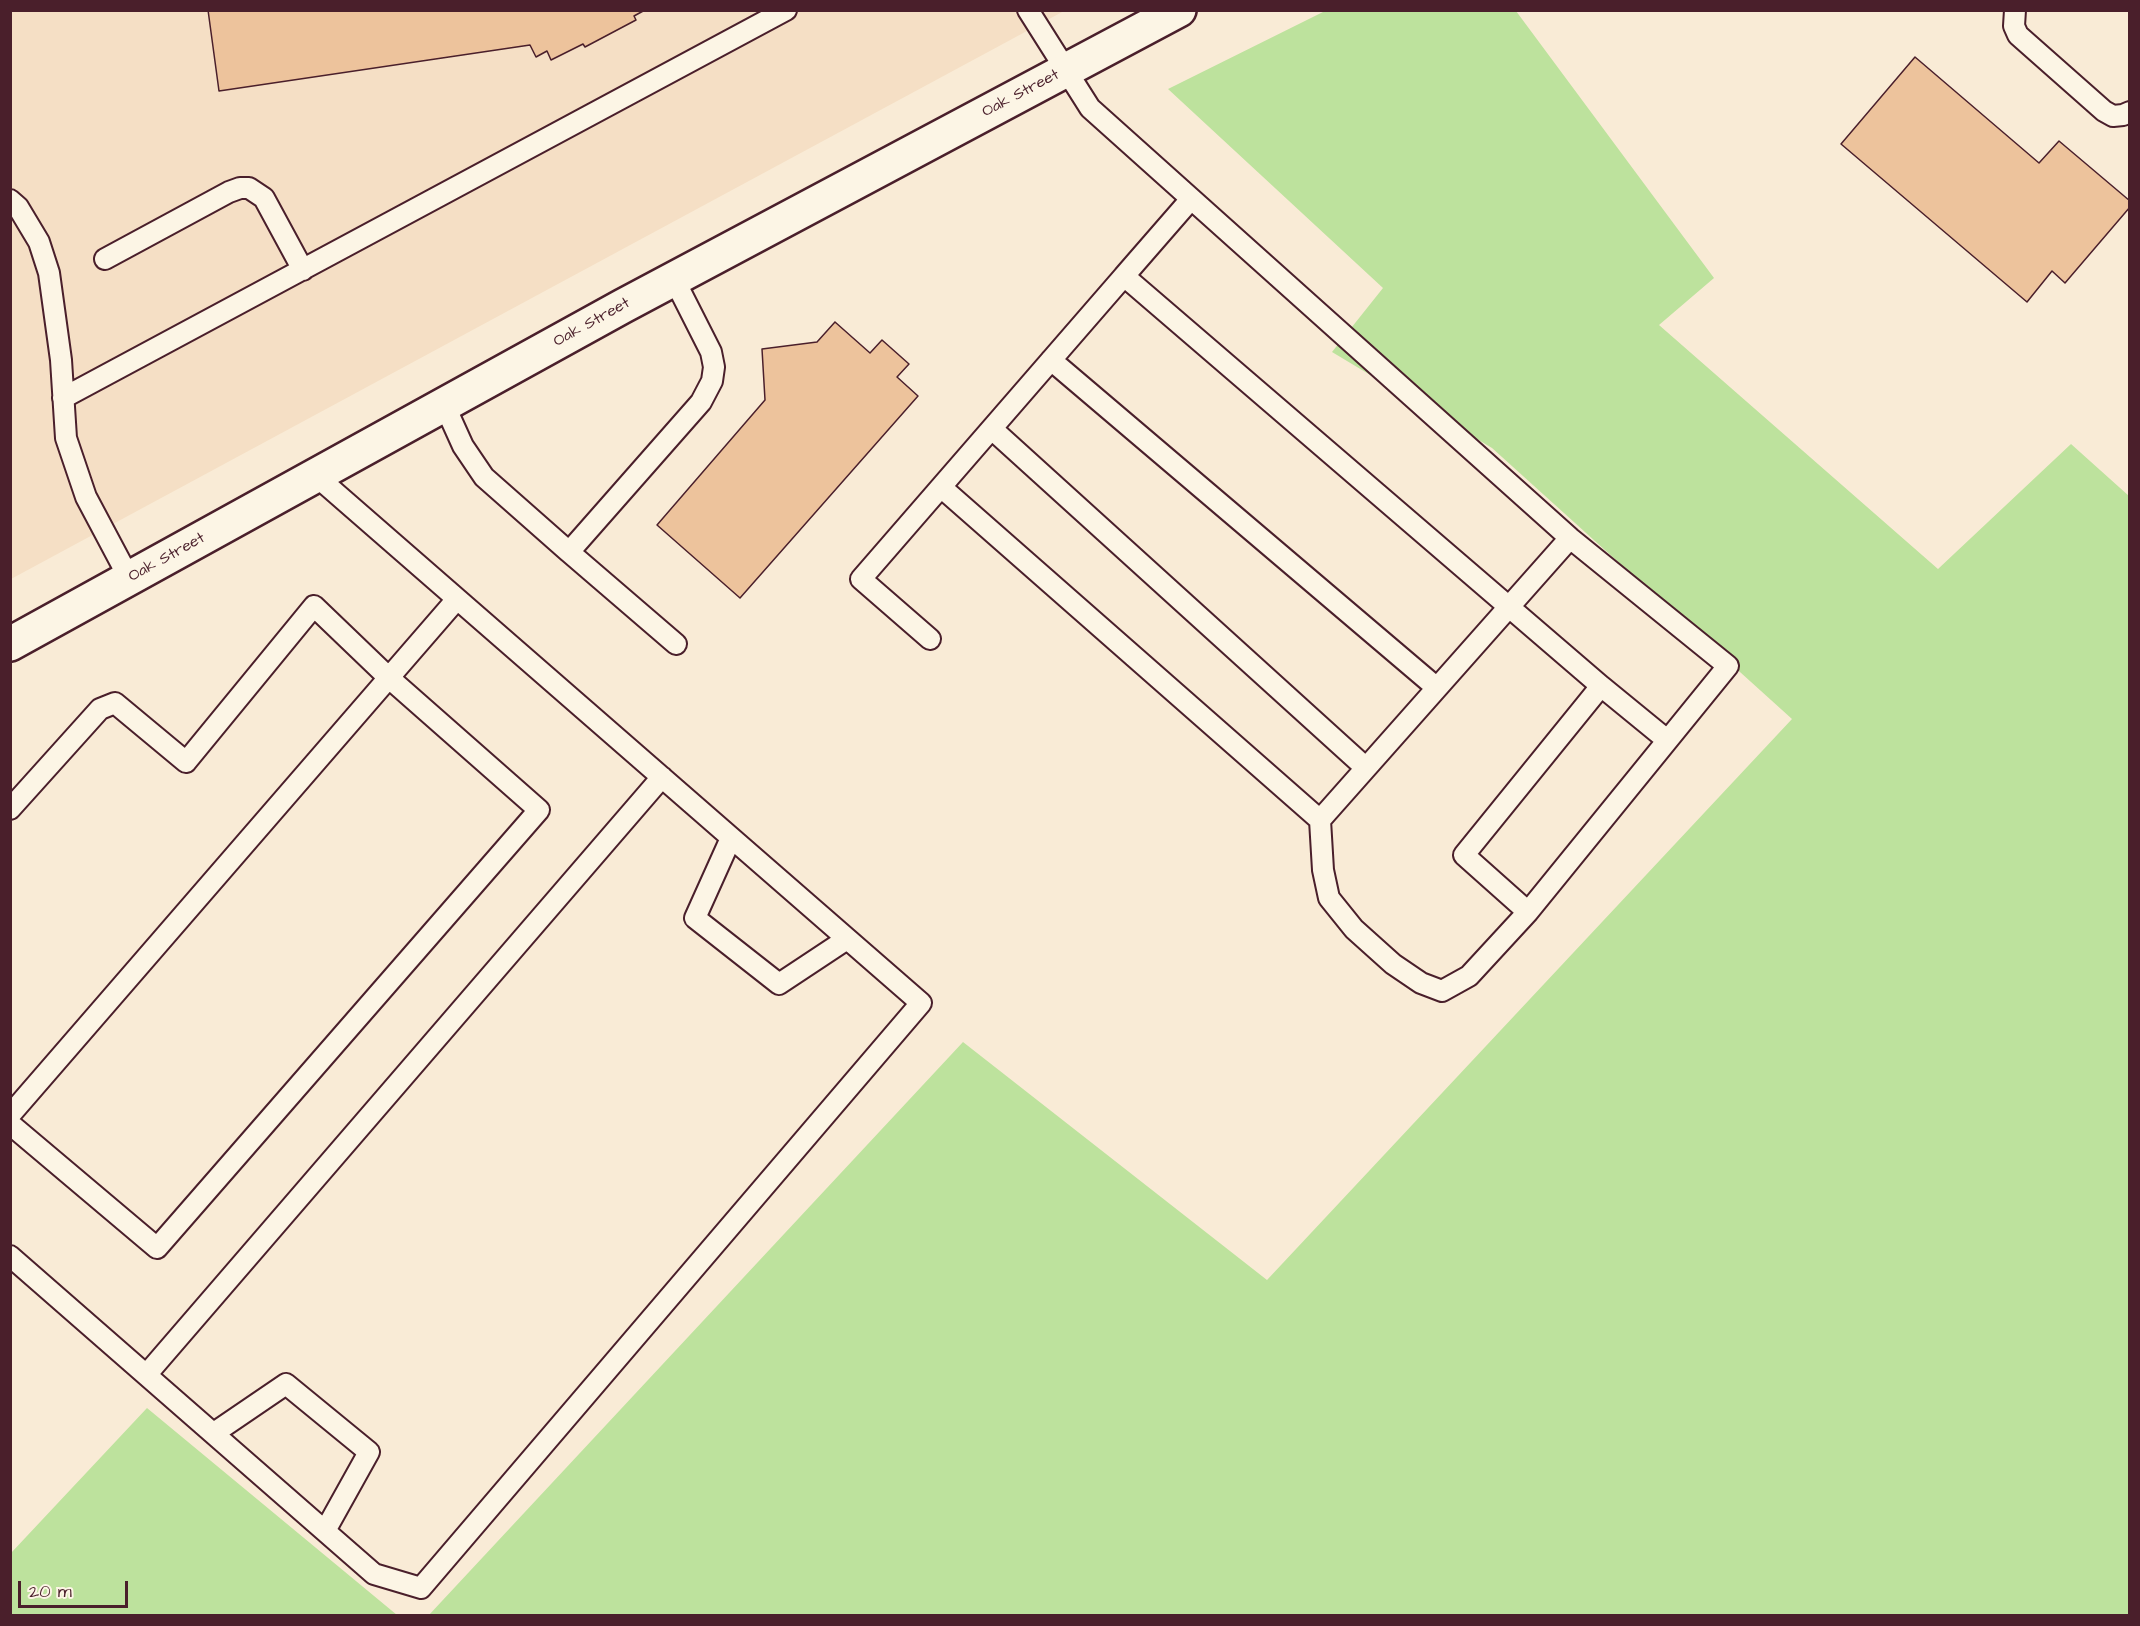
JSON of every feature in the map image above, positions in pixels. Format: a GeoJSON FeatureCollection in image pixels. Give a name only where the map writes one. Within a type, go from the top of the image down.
{"type":"FeatureCollection","features":[{"type":"Feature","properties":{"kind":"street","name":"Oak Street"},"geometry":{"type":"LineString","coordinates":[[10,644],[674,279],[1179,10]]}},
{"type":"Feature","properties":{"kind":"lane"},"geometry":{"type":"LineString","coordinates":[[63,399],[786,10]]}},
{"type":"Feature","properties":{"kind":"lane"},"geometry":{"type":"LineString","coordinates":[[1028,10],[1090,108],[1570,538],[1728,666],[1528,912],[1469,976],[1442,991],[1421,983],[1393,964],[1354,929],[1329,898],[1323,870],[1320,820],[1570,538]]}},
{"type":"Feature","properties":{"kind":"lane"},"geometry":{"type":"LineString","coordinates":[[2015,10],[2014,26],[2019,35],[2103,111],[2113,116],[2130,112]]}},
{"type":"Feature","properties":{"kind":"lane"},"geometry":{"type":"LineString","coordinates":[[105,259],[229,192],[249,188],[264,198],[303,270]]}},
{"type":"Feature","properties":{"kind":"lane"},"geometry":{"type":"LineString","coordinates":[[930,639],[861,579],[1191,199]]}},
{"type":"Feature","properties":{"kind":"lane"},"geometry":{"type":"LineString","coordinates":[[10,200],[18,207],[39,242],[49,273],[61,360],[66,438],[86,497],[129,578]]}},
{"type":"Feature","properties":{"kind":"lane"},"geometry":{"type":"LineString","coordinates":[[1124,276],[1508,608],[1667,740]]}},
{"type":"Feature","properties":{"kind":"lane"},"geometry":{"type":"LineString","coordinates":[[569,552],[701,402],[712,381],[714,367],[711,352],[674,279]]}},
{"type":"Feature","properties":{"kind":"lane"},"geometry":{"type":"LineString","coordinates":[[1051,360],[1437,688]]}},
{"type":"Feature","properties":{"kind":"lane"},"geometry":{"type":"LineString","coordinates":[[444,404],[464,446],[484,477],[676,644]]}},
{"type":"Feature","properties":{"kind":"lane"},"geometry":{"type":"LineString","coordinates":[[992,429],[1366,768]]}},
{"type":"Feature","properties":{"kind":"lane"},"geometry":{"type":"LineString","coordinates":[[10,1256],[374,1574],[421,1588],[921,1004],[315,475]]}},
{"type":"Feature","properties":{"kind":"lane"},"geometry":{"type":"LineString","coordinates":[[941,487],[1320,820]]}},
{"type":"Feature","properties":{"kind":"lane"},"geometry":{"type":"LineString","coordinates":[[10,1115],[457,599]]}},
{"type":"Feature","properties":{"kind":"lane"},"geometry":{"type":"LineString","coordinates":[[10,809],[100,709],[115,704],[186,762],[314,606],[388,677],[539,810],[157,1248],[10,1124]]}},
{"type":"Feature","properties":{"kind":"lane"},"geometry":{"type":"LineString","coordinates":[[1528,912],[1464,855],[1601,686]]}},
{"type":"Feature","properties":{"kind":"lane"},"geometry":{"type":"LineString","coordinates":[[147,1374],[662,777]]}},
{"type":"Feature","properties":{"kind":"lane"},"geometry":{"type":"LineString","coordinates":[[731,838],[695,918],[778,984],[847,939]]}},
{"type":"Feature","properties":{"kind":"lane"},"geometry":{"type":"LineString","coordinates":[[214,1433],[286,1384],[369,1452],[325,1532]]}},
{"type":"Feature","properties":{"kind":"shaded area"},"geometry":{"type":"Polygon","coordinates":[[[11,11],[1064,11],[11,579],[11,11]]]}},
{"type":"Feature","properties":{"kind":"green space"},"geometry":{"type":"Polygon","coordinates":[[[1325,11],[1516,11],[1714,278],[1659,325],[1938,569],[2071,444],[2129,496],[2129,1615],[428,1616],[963,1042],[1267,1280],[1792,719],[1492,448],[1332,352],[1383,288],[1168,89],[1325,11]]]}},
{"type":"Feature","properties":{"kind":"green space"},"geometry":{"type":"Polygon","coordinates":[[[147,1408],[397,1615],[11,1615],[11,1553],[147,1408]]]}},
{"type":"Feature","properties":{"kind":"building"},"geometry":{"type":"Polygon","coordinates":[[[208,10],[645,10],[634,16],[636,20],[585,47],[583,44],[551,60],[547,51],[536,57],[530,45],[219,91],[208,10]]]}},
{"type":"Feature","properties":{"kind":"building"},"geometry":{"type":"Polygon","coordinates":[[[1915,57],[2039,163],[2059,141],[2130,201],[2130,207],[2065,283],[2052,271],[2027,302],[1841,144],[1915,57]]]}},
{"type":"Feature","properties":{"kind":"building"},"geometry":{"type":"Polygon","coordinates":[[[835,322],[870,353],[882,340],[909,364],[897,377],[918,396],[740,598],[657,525],[765,400],[762,349],[817,342],[835,322]]]}}]}
